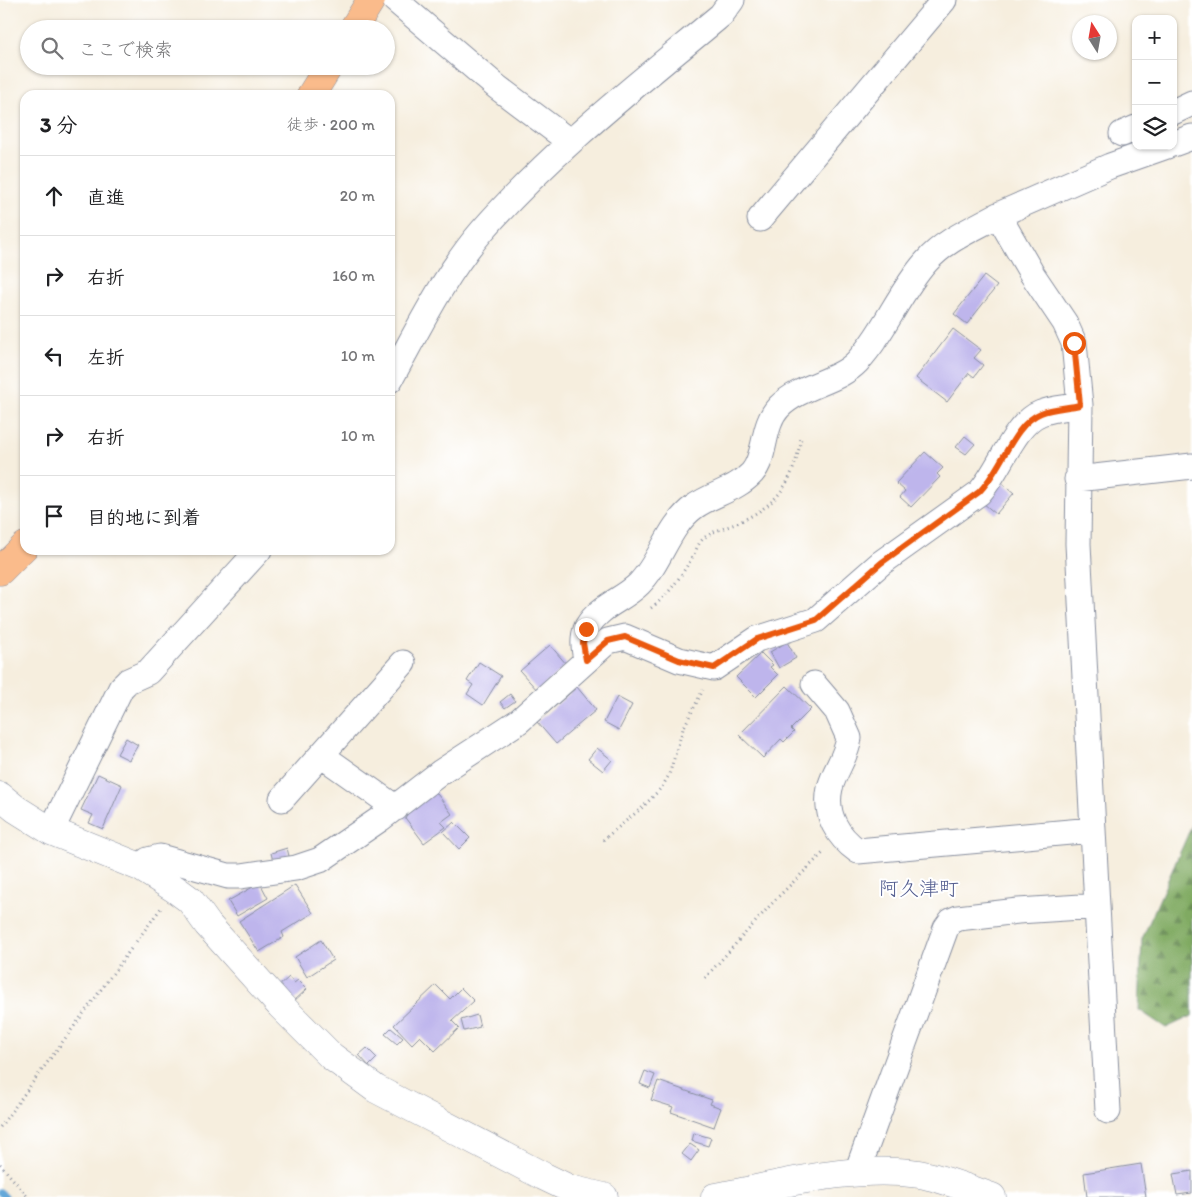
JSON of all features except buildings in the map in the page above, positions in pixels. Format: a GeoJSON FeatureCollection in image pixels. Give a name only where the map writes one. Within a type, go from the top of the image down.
{"type":"FeatureCollection","features":[{"type":"Feature","properties":{"kind":"main road"},"geometry":{"type":"LineString","coordinates":[[358,20],[370,0]]}},
{"type":"Feature","properties":{"kind":"main road"},"geometry":{"type":"LineString","coordinates":[[314,90],[323,75]]}},
{"type":"Feature","properties":{"kind":"main road"},"geometry":{"type":"LineString","coordinates":[[0,571],[20,551]]}},
{"type":"Feature","properties":{"kind":"street"},"geometry":{"type":"LineString","coordinates":[[395,0],[497,87],[569,141]]}},
{"type":"Feature","properties":{"kind":"street"},"geometry":{"type":"LineString","coordinates":[[395,371],[444,284],[481,232],[569,141],[720,15],[732,0]]}},
{"type":"Feature","properties":{"kind":"street"},"geometry":{"type":"LineString","coordinates":[[760,219],[944,0]]}},
{"type":"Feature","properties":{"kind":"street"},"geometry":{"type":"LineString","coordinates":[[1177,110],[1192,103]]}},
{"type":"Feature","properties":{"kind":"street"},"geometry":{"type":"LineString","coordinates":[[1177,143],[1192,138]]}},
{"type":"Feature","properties":{"kind":"street"},"geometry":{"type":"LineString","coordinates":[[586,660],[583,643],[586,629],[596,615],[639,584],[660,557],[678,525],[693,508],[743,481],[754,471],[768,424],[779,408],[795,395],[856,363],[884,327],[926,262],[946,243],[998,215],[1110,166],[1156,150]]}},
{"type":"Feature","properties":{"kind":"street"},"geometry":{"type":"LineString","coordinates":[[998,215],[1032,274],[1065,323],[1074,343],[1080,405],[1078,544],[1108,1111]]}},
{"type":"Feature","properties":{"kind":"street"},"geometry":{"type":"LineString","coordinates":[[140,867],[148,860],[160,858],[228,876],[241,876],[296,868],[320,860],[396,808],[441,772],[519,721],[608,641],[625,637],[679,660],[714,668],[757,639],[816,620],[881,563],[987,485],[1018,433],[1030,420],[1042,412],[1080,405]]}},
{"type":"Feature","properties":{"kind":"street"},"geometry":{"type":"LineString","coordinates":[[1078,479],[1192,466]]}},
{"type":"Feature","properties":{"kind":"street"},"geometry":{"type":"LineString","coordinates":[[51,831],[121,688],[128,681],[148,672],[254,555]]}},
{"type":"Feature","properties":{"kind":"street"},"geometry":{"type":"LineString","coordinates":[[282,800],[403,662]]}},
{"type":"Feature","properties":{"kind":"street"},"geometry":{"type":"LineString","coordinates":[[814,684],[837,711],[849,738],[830,788],[832,817],[836,831],[858,851],[1093,830]]}},
{"type":"Feature","properties":{"kind":"street"},"geometry":{"type":"LineString","coordinates":[[321,755],[396,808]]}},
{"type":"Feature","properties":{"kind":"street"},"geometry":{"type":"LineString","coordinates":[[0,796],[16,810],[51,831],[140,867],[190,900],[208,925],[280,1005],[331,1056],[376,1089],[534,1172],[570,1189],[596,1196]]}},
{"type":"Feature","properties":{"kind":"street"},"geometry":{"type":"LineString","coordinates":[[857,1172],[942,937],[951,921],[958,918],[1018,911],[1097,906]]}},
{"type":"Feature","properties":{"kind":"street"},"geometry":{"type":"LineString","coordinates":[[714,1197],[857,1172],[919,1174],[992,1197]]}},
{"type":"Feature","properties":{"kind":"path"},"geometry":{"type":"LineString","coordinates":[[644,613],[666,597],[701,541],[715,531],[757,513],[773,502],[784,489],[791,476],[801,438]]}},
{"type":"Feature","properties":{"kind":"path"},"geometry":{"type":"LineString","coordinates":[[603,840],[643,807],[662,786],[669,775],[683,729],[714,668]]}},
{"type":"Feature","properties":{"kind":"path"},"geometry":{"type":"LineString","coordinates":[[705,978],[776,899],[841,836]]}},
{"type":"Feature","properties":{"kind":"path"},"geometry":{"type":"LineString","coordinates":[[0,1127],[175,889]]}},
{"type":"Feature","properties":{"kind":"path"},"geometry":{"type":"LineString","coordinates":[[0,1164],[28,1197]]}},
{"type":"Feature","properties":{"kind":"green space"},"geometry":{"type":"Polygon","coordinates":[[[1192,825],[1192,1016],[1166,1028],[1139,1010],[1142,939],[1192,825]]]}},
{"type":"Feature","properties":{"kind":"waterway"},"geometry":{"type":"LineString","coordinates":[[0,1192],[5,1197]]}},
{"type":"Feature","properties":{"kind":"district","name":"阿久津町"},"geometry":{"type":"Point","coordinates":[919,888]}},
{"type":"Feature","properties":{"kind":"route"},"geometry":{"type":"LineString","coordinates":[[586,629],[583,643],[586,660],[608,641],[614,638],[625,637],[679,660],[714,668],[757,639],[816,620],[881,563],[987,485],[1018,433],[1030,420],[1042,412],[1080,405],[1074,343]]}}]}
